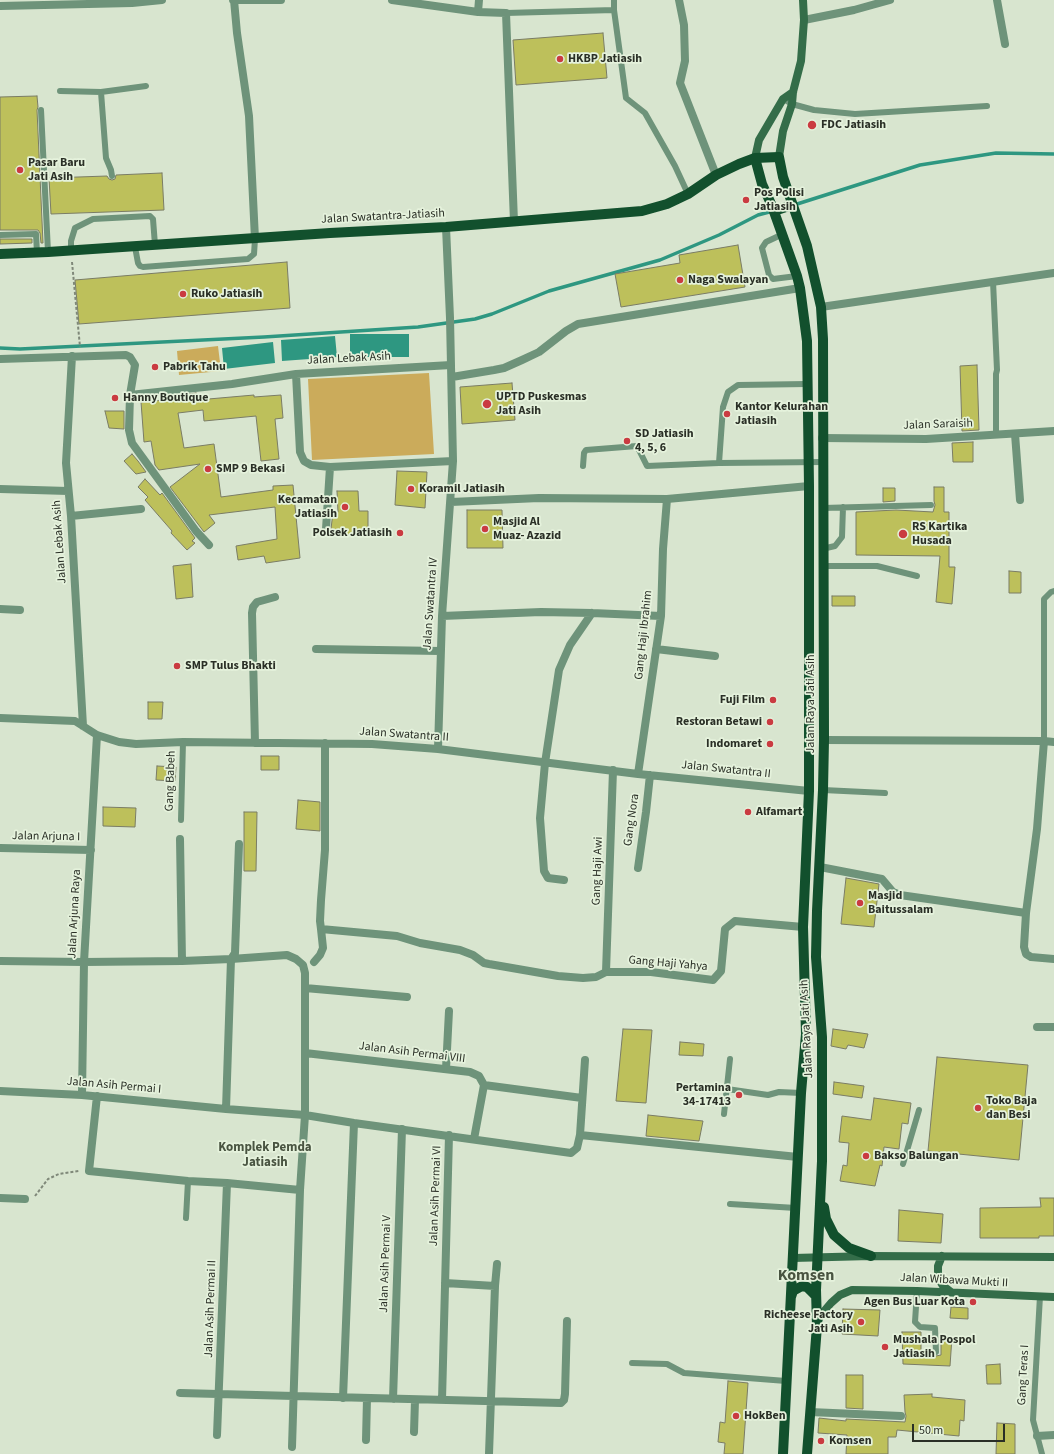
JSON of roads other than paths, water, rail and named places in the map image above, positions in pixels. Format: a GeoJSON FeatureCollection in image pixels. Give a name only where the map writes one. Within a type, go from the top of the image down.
{"type":"FeatureCollection","features":[{"type":"Feature","properties":{"kind":"main road"},"geometry":{"type":"LineString","coordinates":[[779,157],[783,131],[792,104],[793,92],[801,61],[804,20],[803,0]]}},
{"type":"Feature","properties":{"kind":"main road"},"geometry":{"type":"LineString","coordinates":[[755,158],[759,140],[783,99],[793,92]]}},
{"type":"Feature","properties":{"kind":"main road","name":"Jalan Swatantra-Jatiasih"},"geometry":{"type":"LineString","coordinates":[[0,254],[37,253],[330,233],[446,227],[642,211],[667,204],[688,194],[716,176],[739,164],[755,158],[779,157]]}},
{"type":"Feature","properties":{"kind":"main road","name":"Jalan Raya Jati Asih"},"geometry":{"type":"LineString","coordinates":[[779,157],[783,177],[806,246],[821,307],[823,339],[822,438],[827,508],[826,549],[823,566],[823,790],[816,957],[822,1037],[822,1161],[816,1296],[817,1326],[807,1454]]}},
{"type":"Feature","properties":{"kind":"main road","name":"Jalan Raya Jati Asih"},"geometry":{"type":"LineString","coordinates":[[755,158],[762,184],[773,208],[797,276],[807,341],[809,486],[809,791],[803,927],[806,1034],[801,1093],[783,1454]]}},
{"type":"Feature","properties":{"kind":"main road"},"geometry":{"type":"LineString","coordinates":[[773,208],[792,202]]}},
{"type":"Feature","properties":{"kind":"main road"},"geometry":{"type":"LineString","coordinates":[[821,1188],[826,1219],[834,1235],[849,1248],[871,1256]]}},
{"type":"Feature","properties":{"kind":"main road"},"geometry":{"type":"LineString","coordinates":[[942,1256],[938,1266],[938,1278],[943,1286],[950,1292]]}},
{"type":"Feature","properties":{"kind":"main road"},"geometry":{"type":"LineString","coordinates":[[793,1258],[818,1257]]}},
{"type":"Feature","properties":{"kind":"main road","name":"Jalan Wibawa Mukti II"},"geometry":{"type":"LineString","coordinates":[[818,1257],[1054,1257]]}},
{"type":"Feature","properties":{"kind":"main road"},"geometry":{"type":"LineString","coordinates":[[791,1297],[793,1291],[802,1286],[807,1287],[816,1296]]}},
{"type":"Feature","properties":{"kind":"main road","name":"Jalan Wibawa Mukti II"},"geometry":{"type":"LineString","coordinates":[[817,1326],[820,1316],[824,1310],[840,1295],[852,1290],[950,1292],[1054,1297]]}},
{"type":"Feature","properties":{"kind":"street"},"geometry":{"type":"LineString","coordinates":[[0,6],[132,3],[160,0]]}},
{"type":"Feature","properties":{"kind":"street"},"geometry":{"type":"LineString","coordinates":[[254,239],[249,116],[237,33],[234,0],[281,0]]}},
{"type":"Feature","properties":{"kind":"street"},"geometry":{"type":"LineString","coordinates":[[392,0],[478,12],[506,13],[514,222]]}},
{"type":"Feature","properties":{"kind":"street"},"geometry":{"type":"LineString","coordinates":[[478,12],[480,0]]}},
{"type":"Feature","properties":{"kind":"street"},"geometry":{"type":"LineString","coordinates":[[679,0],[684,25],[685,61],[680,83],[716,176]]}},
{"type":"Feature","properties":{"kind":"street"},"geometry":{"type":"LineString","coordinates":[[804,20],[854,10],[890,0]]}},
{"type":"Feature","properties":{"kind":"street"},"geometry":{"type":"LineString","coordinates":[[997,0],[1005,44]]}},
{"type":"Feature","properties":{"kind":"street","name":"Jalan Swatantra IV"},"geometry":{"type":"LineString","coordinates":[[438,749],[440,652],[453,461],[452,376],[446,227]]}},
{"type":"Feature","properties":{"kind":"street"},"geometry":{"type":"LineString","coordinates":[[821,307],[1054,273]]}},
{"type":"Feature","properties":{"kind":"street"},"geometry":{"type":"LineString","coordinates":[[452,376],[499,369],[522,360],[539,352],[566,330],[578,324],[800,288]]}},
{"type":"Feature","properties":{"kind":"street"},"geometry":{"type":"LineString","coordinates":[[0,359],[72,356],[130,356],[135,366],[130,396],[129,437],[196,531],[209,545]]}},
{"type":"Feature","properties":{"kind":"street","name":"Jalan Lebak Asih"},"geometry":{"type":"LineString","coordinates":[[72,356],[66,463],[71,516],[83,726]]}},
{"type":"Feature","properties":{"kind":"street","name":"Jalan Lebak Asih"},"geometry":{"type":"LineString","coordinates":[[130,396],[232,384],[296,374],[451,365]]}},
{"type":"Feature","properties":{"kind":"street"},"geometry":{"type":"LineString","coordinates":[[296,374],[300,452],[304,460],[312,465],[330,467],[453,461]]}},
{"type":"Feature","properties":{"kind":"street","name":"Jalan Saraisih"},"geometry":{"type":"LineString","coordinates":[[822,438],[926,439],[1054,431]]}},
{"type":"Feature","properties":{"kind":"street"},"geometry":{"type":"LineString","coordinates":[[1015,434],[1020,500]]}},
{"type":"Feature","properties":{"kind":"street"},"geometry":{"type":"LineString","coordinates":[[326,529],[330,467]]}},
{"type":"Feature","properties":{"kind":"street"},"geometry":{"type":"LineString","coordinates":[[451,502],[539,498],[667,499],[809,486]]}},
{"type":"Feature","properties":{"kind":"street"},"geometry":{"type":"LineString","coordinates":[[0,489],[68,491]]}},
{"type":"Feature","properties":{"kind":"street","name":"Gang Haji Ibrahim"},"geometry":{"type":"LineString","coordinates":[[638,774],[661,616],[663,549],[667,499]]}},
{"type":"Feature","properties":{"kind":"street"},"geometry":{"type":"LineString","coordinates":[[71,516],[141,509]]}},
{"type":"Feature","properties":{"kind":"street"},"geometry":{"type":"LineString","coordinates":[[255,743],[252,613],[253,606],[257,602],[274,596]]}},
{"type":"Feature","properties":{"kind":"street"},"geometry":{"type":"LineString","coordinates":[[0,609],[20,610]]}},
{"type":"Feature","properties":{"kind":"street"},"geometry":{"type":"LineString","coordinates":[[442,616],[541,612],[592,612],[661,616]]}},
{"type":"Feature","properties":{"kind":"street"},"geometry":{"type":"LineString","coordinates":[[564,880],[548,878],[544,871],[540,818],[545,763],[559,670],[570,645],[592,612]]}},
{"type":"Feature","properties":{"kind":"street"},"geometry":{"type":"LineString","coordinates":[[316,649],[440,652]]}},
{"type":"Feature","properties":{"kind":"street"},"geometry":{"type":"LineString","coordinates":[[656,649],[715,656]]}},
{"type":"Feature","properties":{"kind":"street","name":"Jalan Swatantra II"},"geometry":{"type":"LineString","coordinates":[[0,718],[76,721],[97,735],[119,742],[136,744],[183,742],[372,744],[438,749],[638,774],[809,791]]}},
{"type":"Feature","properties":{"kind":"street","name":"Jalan Arjuna Raya"},"geometry":{"type":"LineString","coordinates":[[82,1095],[84,962],[97,735]]}},
{"type":"Feature","properties":{"kind":"street"},"geometry":{"type":"LineString","coordinates":[[824,740],[1054,742]]}},
{"type":"Feature","properties":{"kind":"street"},"geometry":{"type":"LineString","coordinates":[[1044,741],[1037,829],[1026,913],[1024,947],[1026,954],[1031,958],[1054,959]]}},
{"type":"Feature","properties":{"kind":"street"},"geometry":{"type":"LineString","coordinates":[[314,962],[320,955],[323,948],[320,921],[325,850],[325,743]]}},
{"type":"Feature","properties":{"kind":"street","name":"Gang Haji Awi"},"geometry":{"type":"LineString","coordinates":[[606,972],[613,770]]}},
{"type":"Feature","properties":{"kind":"street","name":"Gang Nora"},"geometry":{"type":"LineString","coordinates":[[638,868],[650,775]]}},
{"type":"Feature","properties":{"kind":"street"},"geometry":{"type":"LineString","coordinates":[[180,840],[182,960]]}},
{"type":"Feature","properties":{"kind":"street"},"geometry":{"type":"LineString","coordinates":[[226,1109],[231,959],[235,953],[239,844]]}},
{"type":"Feature","properties":{"kind":"street","name":"Jalan Arjuna I"},"geometry":{"type":"LineString","coordinates":[[0,848],[91,850]]}},
{"type":"Feature","properties":{"kind":"street"},"geometry":{"type":"LineString","coordinates":[[820,867],[882,878],[893,892],[900,895],[1026,913]]}},
{"type":"Feature","properties":{"kind":"street","name":"Gang Haji Yahya"},"geometry":{"type":"LineString","coordinates":[[606,972],[651,972],[713,980],[721,971],[725,929],[735,921],[803,927]]}},
{"type":"Feature","properties":{"kind":"street"},"geometry":{"type":"LineString","coordinates":[[321,929],[393,935],[420,943],[460,950],[473,955],[484,963],[558,976],[596,977],[606,972]]}},
{"type":"Feature","properties":{"kind":"street"},"geometry":{"type":"LineString","coordinates":[[0,961],[84,962],[231,959],[287,955],[296,959],[303,965],[305,973],[305,1114],[300,1190],[292,1447]]}},
{"type":"Feature","properties":{"kind":"street"},"geometry":{"type":"LineString","coordinates":[[305,988],[407,997]]}},
{"type":"Feature","properties":{"kind":"street"},"geometry":{"type":"LineString","coordinates":[[446,1069],[449,1011]]}},
{"type":"Feature","properties":{"kind":"street"},"geometry":{"type":"LineString","coordinates":[[1037,1027],[1054,1027]]}},
{"type":"Feature","properties":{"kind":"street","name":"Jalan Asih Permai VIII"},"geometry":{"type":"LineString","coordinates":[[305,1053],[470,1072],[480,1076],[484,1085]]}},
{"type":"Feature","properties":{"kind":"street"},"geometry":{"type":"LineString","coordinates":[[585,1060],[580,1135],[798,1157]]}},
{"type":"Feature","properties":{"kind":"street"},"geometry":{"type":"LineString","coordinates":[[474,1139],[484,1085],[582,1098]]}},
{"type":"Feature","properties":{"kind":"street","name":"Jalan Asih Permai I"},"geometry":{"type":"LineString","coordinates":[[0,1091],[97,1096],[226,1109],[305,1114]]}},
{"type":"Feature","properties":{"kind":"street"},"geometry":{"type":"LineString","coordinates":[[97,1096],[89,1171],[300,1190]]}},
{"type":"Feature","properties":{"kind":"street"},"geometry":{"type":"LineString","coordinates":[[305,1114],[354,1123],[450,1135]]}},
{"type":"Feature","properties":{"kind":"street"},"geometry":{"type":"LineString","coordinates":[[343,1398],[354,1123]]}},
{"type":"Feature","properties":{"kind":"street","name":"Jalan Asih Permai V"},"geometry":{"type":"LineString","coordinates":[[393,1399],[402,1129]]}},
{"type":"Feature","properties":{"kind":"street","name":"Jalan Asih Permai VI"},"geometry":{"type":"LineString","coordinates":[[442,1400],[450,1135],[571,1153],[577,1148],[580,1135]]}},
{"type":"Feature","properties":{"kind":"street","name":"Jalan Asih Permai II"},"geometry":{"type":"LineString","coordinates":[[217,1435],[227,1183]]}},
{"type":"Feature","properties":{"kind":"street"},"geometry":{"type":"LineString","coordinates":[[0,1198],[25,1199]]}},
{"type":"Feature","properties":{"kind":"street"},"geometry":{"type":"LineString","coordinates":[[489,1454],[497,1264]]}},
{"type":"Feature","properties":{"kind":"street"},"geometry":{"type":"LineString","coordinates":[[445,1283],[495,1286]]}},
{"type":"Feature","properties":{"kind":"street"},"geometry":{"type":"LineString","coordinates":[[180,1393],[561,1403],[564,1400],[565,1394],[568,1321]]}},
{"type":"Feature","properties":{"kind":"street"},"geometry":{"type":"LineString","coordinates":[[366,1440],[367,1398]]}},
{"type":"Feature","properties":{"kind":"street"},"geometry":{"type":"LineString","coordinates":[[414,1432],[415,1400]]}},
{"type":"Feature","properties":{"kind":"street"},"geometry":{"type":"LineString","coordinates":[[810,1412],[901,1416]]}},
{"type":"Feature","properties":{"kind":"street"},"geometry":{"type":"LineString","coordinates":[[1037,1436],[1054,1435]]}},
{"type":"Feature","properties":{"kind":"lane"},"geometry":{"type":"LineString","coordinates":[[614,0],[614,10],[626,98],[645,113],[675,166],[688,194]]}},
{"type":"Feature","properties":{"kind":"lane"},"geometry":{"type":"LineString","coordinates":[[506,13],[614,10]]}},
{"type":"Feature","properties":{"kind":"lane"},"geometry":{"type":"LineString","coordinates":[[60,91],[101,92],[146,86]]}},
{"type":"Feature","properties":{"kind":"lane"},"geometry":{"type":"LineString","coordinates":[[101,92],[106,158],[112,176]]}},
{"type":"Feature","properties":{"kind":"lane"},"geometry":{"type":"LineString","coordinates":[[783,99],[792,104],[814,110],[855,114],[987,106]]}},
{"type":"Feature","properties":{"kind":"lane"},"geometry":{"type":"LineString","coordinates":[[41,110],[48,252]]}},
{"type":"Feature","properties":{"kind":"lane"},"geometry":{"type":"LineString","coordinates":[[71,250],[71,241],[74,230],[77,226],[93,219],[113,215],[152,217],[155,245]]}},
{"type":"Feature","properties":{"kind":"lane"},"geometry":{"type":"LineString","coordinates":[[0,235],[36,234],[37,253]]}},
{"type":"Feature","properties":{"kind":"lane"},"geometry":{"type":"LineString","coordinates":[[782,234],[766,242],[762,248],[768,275],[773,279],[797,276]]}},
{"type":"Feature","properties":{"kind":"lane"},"geometry":{"type":"LineString","coordinates":[[135,247],[140,266],[150,266],[248,259],[254,254],[254,239]]}},
{"type":"Feature","properties":{"kind":"lane"},"geometry":{"type":"LineString","coordinates":[[993,281],[997,370],[996,435]]}},
{"type":"Feature","properties":{"kind":"lane"},"geometry":{"type":"LineString","coordinates":[[719,462],[723,407],[728,392],[738,385],[807,384]]}},
{"type":"Feature","properties":{"kind":"lane"},"geometry":{"type":"LineString","coordinates":[[583,466],[584,453],[586,450],[637,446],[647,466],[719,462],[823,462]]}},
{"type":"Feature","properties":{"kind":"lane"},"geometry":{"type":"LineString","coordinates":[[827,508],[931,505]]}},
{"type":"Feature","properties":{"kind":"lane"},"geometry":{"type":"LineString","coordinates":[[826,549],[834,546],[842,538],[843,507]]}},
{"type":"Feature","properties":{"kind":"lane"},"geometry":{"type":"LineString","coordinates":[[823,566],[877,566],[917,576]]}},
{"type":"Feature","properties":{"kind":"lane"},"geometry":{"type":"LineString","coordinates":[[1044,741],[1044,599],[1051,592],[1054,592]]}},
{"type":"Feature","properties":{"kind":"lane","name":"Gang Babeh"},"geometry":{"type":"LineString","coordinates":[[181,820],[183,742]]}},
{"type":"Feature","properties":{"kind":"lane"},"geometry":{"type":"LineString","coordinates":[[823,790],[885,793]]}},
{"type":"Feature","properties":{"kind":"lane"},"geometry":{"type":"LineString","coordinates":[[724,1114],[730,1059]]}},
{"type":"Feature","properties":{"kind":"lane"},"geometry":{"type":"LineString","coordinates":[[727,1090],[768,1095],[779,1092],[801,1093]]}},
{"type":"Feature","properties":{"kind":"lane"},"geometry":{"type":"LineString","coordinates":[[903,1164],[919,1110]]}},
{"type":"Feature","properties":{"kind":"lane"},"geometry":{"type":"LineString","coordinates":[[186,1218],[188,1181]]}},
{"type":"Feature","properties":{"kind":"lane"},"geometry":{"type":"LineString","coordinates":[[730,1204],[796,1208]]}},
{"type":"Feature","properties":{"kind":"lane"},"geometry":{"type":"LineString","coordinates":[[917,1291],[916,1322],[920,1327],[935,1328],[936,1352]]}},
{"type":"Feature","properties":{"kind":"lane","name":"Gang Teras I"},"geometry":{"type":"LineString","coordinates":[[1040,1296],[1033,1420],[1042,1454]]}},
{"type":"Feature","properties":{"kind":"lane"},"geometry":{"type":"LineString","coordinates":[[632,1363],[667,1364],[684,1373],[786,1381]]}},
{"type":"Feature","properties":{"kind":"water"},"geometry":{"type":"Polygon","coordinates":[[[350,334],[409,334],[409,357],[350,357],[350,334]]]}},
{"type":"Feature","properties":{"kind":"water"},"geometry":{"type":"Polygon","coordinates":[[[335,336],[337,357],[282,361],[281,340],[335,336]]]}},
{"type":"Feature","properties":{"kind":"water"},"geometry":{"type":"Polygon","coordinates":[[[273,342],[275,363],[224,369],[222,348],[273,342]]]}},
{"type":"Feature","properties":{"kind":"waterway"},"geometry":{"type":"LineString","coordinates":[[794,205],[920,165],[996,153],[1054,154]]}},
{"type":"Feature","properties":{"kind":"waterway"},"geometry":{"type":"LineString","coordinates":[[0,348],[20,349],[264,337],[418,327],[475,319],[492,314],[549,291],[660,260],[719,235],[758,215],[773,211]]}},
{"type":"Feature","properties":{"kind":"place","name":"HKBP Jatiasih"},"geometry":{"type":"Point","coordinates":[560,59]}},
{"type":"Feature","properties":{"kind":"place","name":"FDC Jatiasih"},"geometry":{"type":"Point","coordinates":[812,125]}},
{"type":"Feature","properties":{"kind":"place","name":"Pasar Baru Jati Asih"},"geometry":{"type":"Point","coordinates":[20,170]}},
{"type":"Feature","properties":{"kind":"place","name":"Pos Polisi Jatiasih"},"geometry":{"type":"Point","coordinates":[746,200]}},
{"type":"Feature","properties":{"kind":"place","name":"Naga Swalayan"},"geometry":{"type":"Point","coordinates":[680,280]}},
{"type":"Feature","properties":{"kind":"place","name":"Ruko Jatiasih"},"geometry":{"type":"Point","coordinates":[183,294]}},
{"type":"Feature","properties":{"kind":"place","name":"Pabrik Tahu"},"geometry":{"type":"Point","coordinates":[155,367]}},
{"type":"Feature","properties":{"kind":"place","name":"Hanny Boutique"},"geometry":{"type":"Point","coordinates":[115,398]}},
{"type":"Feature","properties":{"kind":"place","name":"UPTD Puskesmas Jati Asih"},"geometry":{"type":"Point","coordinates":[487,404]}},
{"type":"Feature","properties":{"kind":"place","name":"Kantor Kelurahan Jatiasih"},"geometry":{"type":"Point","coordinates":[727,414]}},
{"type":"Feature","properties":{"kind":"place","name":"SD Jatiasih 4, 5, 6"},"geometry":{"type":"Point","coordinates":[627,441]}},
{"type":"Feature","properties":{"kind":"place","name":"SMP 9 Bekasi"},"geometry":{"type":"Point","coordinates":[208,469]}},
{"type":"Feature","properties":{"kind":"place","name":"Koramil Jatiasih"},"geometry":{"type":"Point","coordinates":[411,489]}},
{"type":"Feature","properties":{"kind":"place","name":"Kecamatan Jatiasih"},"geometry":{"type":"Point","coordinates":[345,507]}},
{"type":"Feature","properties":{"kind":"place","name":"Masjid Al Muaz- Azazid"},"geometry":{"type":"Point","coordinates":[485,529]}},
{"type":"Feature","properties":{"kind":"place","name":"Polsek Jatiasih"},"geometry":{"type":"Point","coordinates":[400,533]}},
{"type":"Feature","properties":{"kind":"place","name":"RS Kartika Husada"},"geometry":{"type":"Point","coordinates":[903,534]}},
{"type":"Feature","properties":{"kind":"place","name":"SMP Tulus Bhakti"},"geometry":{"type":"Point","coordinates":[177,666]}},
{"type":"Feature","properties":{"kind":"place","name":"Fuji Film"},"geometry":{"type":"Point","coordinates":[773,700]}},
{"type":"Feature","properties":{"kind":"place","name":"Restoran Betawi"},"geometry":{"type":"Point","coordinates":[770,722]}},
{"type":"Feature","properties":{"kind":"place","name":"Indomaret"},"geometry":{"type":"Point","coordinates":[770,744]}},
{"type":"Feature","properties":{"kind":"place","name":"Alfamart"},"geometry":{"type":"Point","coordinates":[748,812]}},
{"type":"Feature","properties":{"kind":"place","name":"Masjid Baitussalam"},"geometry":{"type":"Point","coordinates":[860,903]}},
{"type":"Feature","properties":{"kind":"place","name":"Pertamina 34-17413"},"geometry":{"type":"Point","coordinates":[739,1095]}},
{"type":"Feature","properties":{"kind":"place","name":"Toko Baja dan Besi"},"geometry":{"type":"Point","coordinates":[978,1108]}},
{"type":"Feature","properties":{"kind":"place","name":"Bakso Balungan"},"geometry":{"type":"Point","coordinates":[866,1156]}},
{"type":"Feature","properties":{"kind":"place","name":"Agen Bus Luar Kota"},"geometry":{"type":"Point","coordinates":[973,1302]}},
{"type":"Feature","properties":{"kind":"place","name":"Richeese Factory Jati Asih"},"geometry":{"type":"Point","coordinates":[861,1322]}},
{"type":"Feature","properties":{"kind":"place","name":"Mushala Pospol Jatiasih"},"geometry":{"type":"Point","coordinates":[885,1347]}},
{"type":"Feature","properties":{"kind":"place","name":"HokBen"},"geometry":{"type":"Point","coordinates":[736,1416]}},
{"type":"Feature","properties":{"kind":"place","name":"Komsen"},"geometry":{"type":"Point","coordinates":[821,1441]}},
{"type":"Feature","properties":{"kind":"district","name":"Komplek Pemda Jatiasih"},"geometry":{"type":"Point","coordinates":[265,1156]}},
{"type":"Feature","properties":{"kind":"district","name":"Komsen"},"geometry":{"type":"Point","coordinates":[806,1276]}}]}
